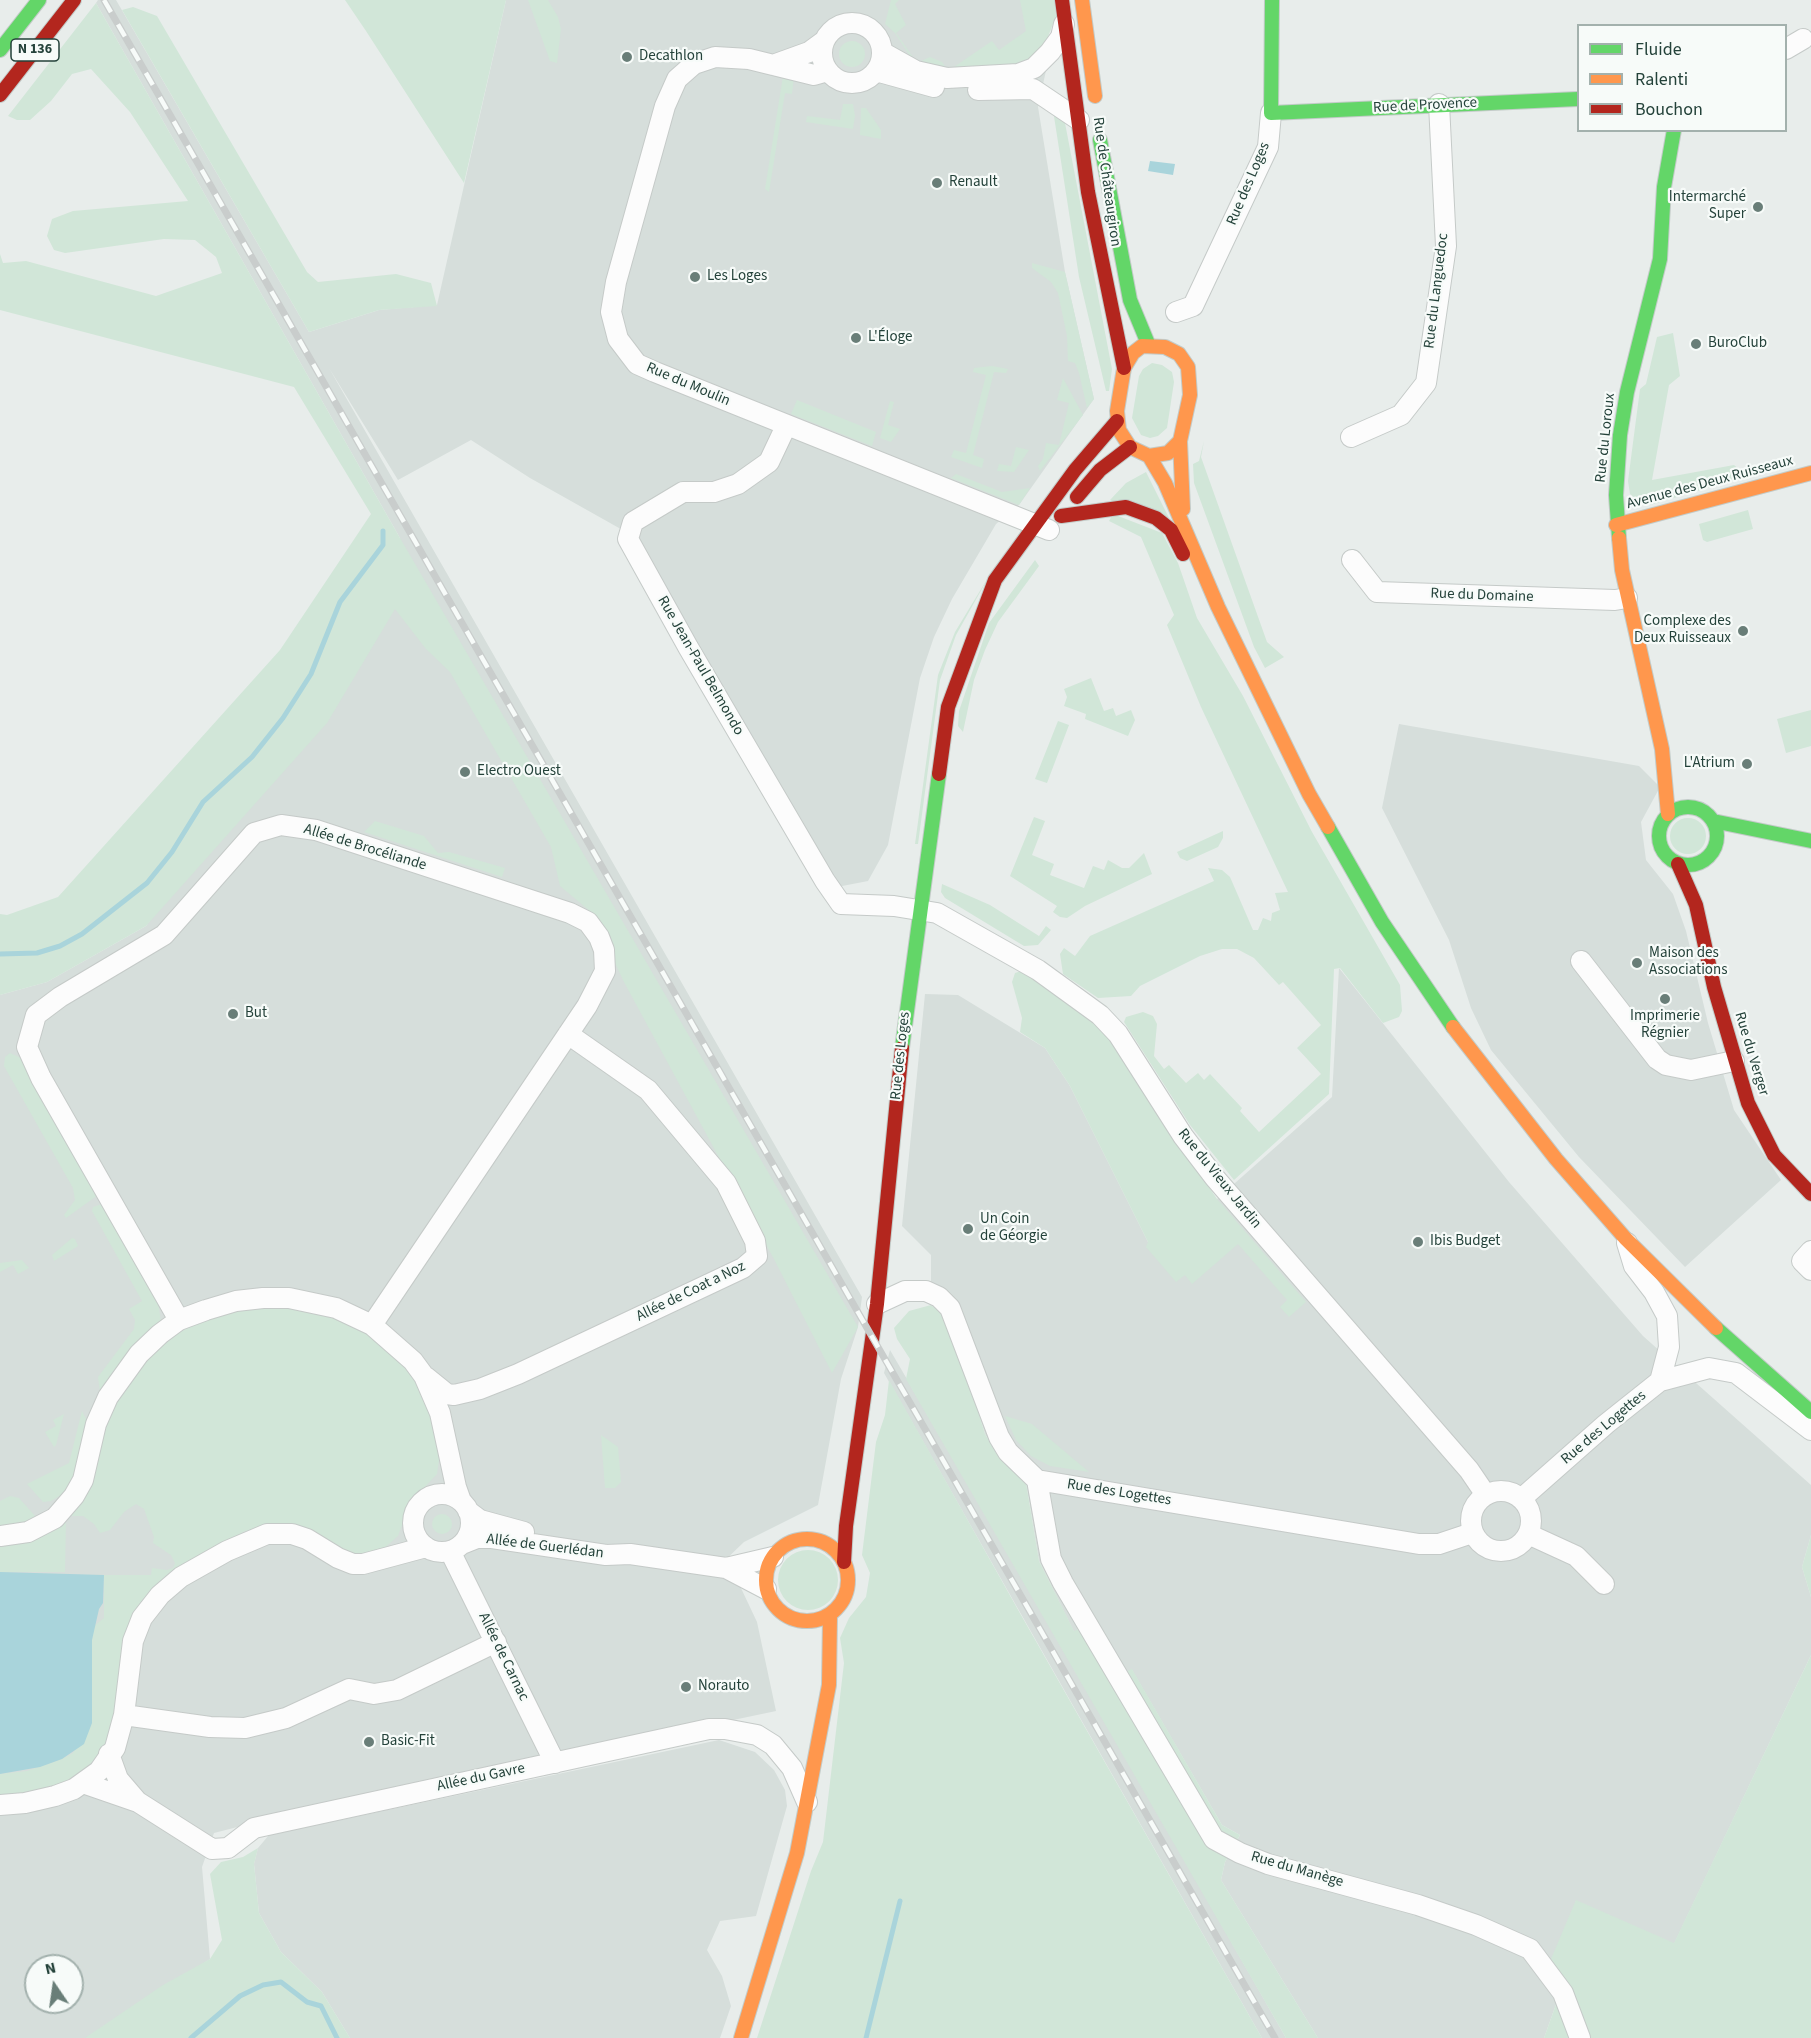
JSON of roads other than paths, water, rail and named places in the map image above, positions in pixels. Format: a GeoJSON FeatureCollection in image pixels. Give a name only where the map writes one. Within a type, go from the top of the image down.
{"type":"FeatureCollection","features":[{"type":"Feature","properties":{"kind":"main road","name":"N 136"},"geometry":{"type":"LineString","coordinates":[[0,50],[39,0]]}},
{"type":"Feature","properties":{"kind":"main road","name":"Rue de Châteaugiron"},"geometry":{"type":"LineString","coordinates":[[1082,0],[1097,244],[1124,368]]}},
{"type":"Feature","properties":{"kind":"main road","name":"Rue des Loges"},"geometry":{"type":"LineString","coordinates":[[1271,113],[1272,0]]}},
{"type":"Feature","properties":{"kind":"main road","name":"N 136"},"geometry":{"type":"LineString","coordinates":[[0,95],[71,3]]}},
{"type":"Feature","properties":{"kind":"main road","name":"Rue de Châteaugiron"},"geometry":{"type":"LineString","coordinates":[[1064,9],[1091,118],[1130,300],[1149,346]]}},
{"type":"Feature","properties":{"kind":"main road","name":"Rue de Provence"},"geometry":{"type":"LineString","coordinates":[[1271,113],[1577,99]]}},
{"type":"Feature","properties":{"kind":"main road","name":"Rue du Loroux"},"geometry":{"type":"LineString","coordinates":[[1668,814],[1662,749],[1627,598],[1616,525],[1620,435],[1627,392],[1660,259],[1664,187],[1674,132]]}},
{"type":"Feature","properties":{"kind":"main road"},"geometry":{"type":"LineString","coordinates":[[1187,531],[1180,489],[1180,441],[1190,395],[1188,367],[1179,354],[1165,347],[1142,346],[1132,353],[1124,368],[1117,421],[1130,447],[1149,456],[1166,483],[1218,607],[1309,794],[1382,922],[1491,1079],[1625,1238],[1738,1349],[1811,1412]]}},
{"type":"Feature","properties":{"kind":"main road","name":"Rue des Loges"},"geometry":{"type":"LineString","coordinates":[[844,1562],[848,1513],[877,1304],[903,1036],[948,707],[962,662],[986,606],[1048,523],[1117,421]]}},
{"type":"Feature","properties":{"kind":"main road"},"geometry":{"type":"LineString","coordinates":[[1149,456],[1167,453],[1180,441]]}},
{"type":"Feature","properties":{"kind":"main road","name":"Rue des Loges"},"geometry":{"type":"LineString","coordinates":[[1048,523],[1100,470],[1130,447]]}},
{"type":"Feature","properties":{"kind":"main road","name":"Avenue des Deux Ruisseaux"},"geometry":{"type":"LineString","coordinates":[[1616,525],[1811,473]]}},
{"type":"Feature","properties":{"kind":"main road"},"geometry":{"type":"LineString","coordinates":[[1048,523],[1126,507],[1156,518],[1171,530],[1189,567],[1218,607]]}},
{"type":"Feature","properties":{"kind":"main road","name":"Rue du Loroux"},"geometry":{"type":"LineString","coordinates":[[1662,749],[1694,807]]}},
{"type":"Feature","properties":{"kind":"main road"},"geometry":{"type":"LineString","coordinates":[[1713,820],[1716,843],[1714,850],[1703,861],[1690,865],[1678,864],[1665,856],[1658,839],[1662,821],[1676,809],[1694,807],[1702,810],[1713,820],[1811,841]]}},
{"type":"Feature","properties":{"kind":"main road"},"geometry":{"type":"LineString","coordinates":[[1716,843],[1761,832]]}},
{"type":"Feature","properties":{"kind":"main road","name":"Rue du Verger"},"geometry":{"type":"LineString","coordinates":[[1696,905],[1703,861]]}},
{"type":"Feature","properties":{"kind":"main road","name":"Rue du Verger"},"geometry":{"type":"LineString","coordinates":[[1678,864],[1696,905],[1734,1062],[1758,1128],[1774,1155],[1811,1194]]}},
{"type":"Feature","properties":{"kind":"main road"},"geometry":{"type":"LineString","coordinates":[[816,1540],[848,1513]]}},
{"type":"Feature","properties":{"kind":"main road"},"geometry":{"type":"LineString","coordinates":[[799,1621],[815,1621],[830,1615],[846,1595],[849,1578],[844,1562],[832,1548],[816,1540],[792,1542],[773,1557],[766,1572],[766,1589],[769,1598],[782,1613],[799,1621],[821,1646],[830,1661]]}},
{"type":"Feature","properties":{"kind":"main road"},"geometry":{"type":"LineString","coordinates":[[741,2038],[797,1853],[829,1685],[830,1615]]}},
{"type":"Feature","properties":{"kind":"street"},"geometry":{"type":"LineString","coordinates":[[882,52],[876,71],[869,78],[854,83],[837,80],[822,60],[824,41],[835,29],[855,23],[874,33],[882,52],[916,70],[947,78],[1018,74],[1034,68],[1061,37],[1064,9]]}},
{"type":"Feature","properties":{"kind":"street"},"geometry":{"type":"LineString","coordinates":[[1787,48],[1803,39]]}},
{"type":"Feature","properties":{"kind":"street","name":"Rue du Moulin"},"geometry":{"type":"LineString","coordinates":[[772,64],[809,52],[824,41]]}},
{"type":"Feature","properties":{"kind":"street","name":"Rue du Moulin"},"geometry":{"type":"LineString","coordinates":[[828,71],[814,75],[732,57],[707,58],[688,69],[672,86],[616,282],[611,312],[618,339],[637,364],[786,426],[1048,523]]}},
{"type":"Feature","properties":{"kind":"street"},"geometry":{"type":"LineString","coordinates":[[876,71],[918,85],[954,90],[1033,89],[1091,118]]}},
{"type":"Feature","properties":{"kind":"street","name":"Rue du Languedoc"},"geometry":{"type":"LineString","coordinates":[[1351,438],[1401,415],[1426,383],[1446,246],[1439,104]]}},
{"type":"Feature","properties":{"kind":"street","name":"Rue des Loges"},"geometry":{"type":"LineString","coordinates":[[1176,312],[1193,306],[1198,296],[1268,147],[1271,113]]}},
{"type":"Feature","properties":{"kind":"street","name":"Rue Jean-Paul Belmondo"},"geometry":{"type":"LineString","coordinates":[[786,426],[769,462],[738,484],[714,492],[683,492],[633,522],[628,538],[693,657],[825,881],[841,904],[919,910]]}},
{"type":"Feature","properties":{"kind":"street","name":"Rue du Domaine"},"geometry":{"type":"LineString","coordinates":[[1353,560],[1377,592],[1615,600],[1627,598]]}},
{"type":"Feature","properties":{"kind":"street","name":"Allée de Brocéliande"},"geometry":{"type":"LineString","coordinates":[[179,1320],[47,1088],[27,1047],[36,1015],[60,997],[164,935],[254,833],[281,825],[316,830],[570,913],[588,922],[599,937],[604,950],[605,971],[568,1034],[372,1325]]}},
{"type":"Feature","properties":{"kind":"street","name":"Rue du Vieux Jardin"},"geometry":{"type":"LineString","coordinates":[[919,910],[937,913],[1038,970],[1100,1015],[1118,1034],[1183,1136],[1215,1178],[1469,1470],[1486,1495]]}},
{"type":"Feature","properties":{"kind":"street"},"geometry":{"type":"LineString","coordinates":[[1581,961],[1657,1059],[1666,1065],[1691,1070],[1734,1062]]}},
{"type":"Feature","properties":{"kind":"street","name":"Allée de Coat a Noz"},"geometry":{"type":"LineString","coordinates":[[424,1376],[447,1394],[454,1395],[480,1389],[518,1374],[743,1268],[757,1256],[755,1241],[726,1183],[648,1090],[568,1034]]}},
{"type":"Feature","properties":{"kind":"street"},"geometry":{"type":"LineString","coordinates":[[1625,1238],[1634,1266],[1654,1292],[1667,1316],[1670,1347],[1660,1381]]}},
{"type":"Feature","properties":{"kind":"street"},"geometry":{"type":"LineString","coordinates":[[1811,1251],[1802,1261],[1811,1270]]}},
{"type":"Feature","properties":{"kind":"street"},"geometry":{"type":"LineString","coordinates":[[877,1304],[905,1291],[926,1291],[939,1297],[950,1308],[999,1437],[1008,1452],[1037,1480]]}},
{"type":"Feature","properties":{"kind":"street"},"geometry":{"type":"LineString","coordinates":[[0,1536],[28,1532],[61,1512],[83,1480],[96,1424],[108,1397],[139,1354],[179,1320],[236,1300],[290,1298],[336,1308],[372,1325],[413,1360],[424,1376],[440,1413],[456,1487],[465,1506],[470,1532],[456,1547],[438,1552],[426,1547],[416,1536],[415,1512],[425,1500],[439,1494],[465,1506]]}},
{"type":"Feature","properties":{"kind":"street"},"geometry":{"type":"LineString","coordinates":[[1660,1381],[1709,1368],[1736,1373],[1811,1430]]}},
{"type":"Feature","properties":{"kind":"street","name":"Rue des Logettes"},"geometry":{"type":"LineString","coordinates":[[1521,1499],[1606,1424],[1660,1381]]}},
{"type":"Feature","properties":{"kind":"street","name":"Allée de Coat a Noz"},"geometry":{"type":"LineString","coordinates":[[446,1436],[454,1415],[480,1389]]}},
{"type":"Feature","properties":{"kind":"street","name":"Rue des Logettes"},"geometry":{"type":"LineString","coordinates":[[1037,1480],[1419,1544],[1439,1544],[1472,1533]]}},
{"type":"Feature","properties":{"kind":"street","name":"Rue du Manège"},"geometry":{"type":"LineString","coordinates":[[1037,1480],[1051,1559],[1214,1839],[1268,1864],[1418,1905],[1476,1925],[1530,1949],[1563,1994],[1580,2038]]}},
{"type":"Feature","properties":{"kind":"street"},"geometry":{"type":"LineString","coordinates":[[1500,1491],[1521,1499],[1530,1515],[1528,1534],[1518,1546],[1504,1552],[1489,1549],[1472,1533],[1472,1512],[1486,1495],[1500,1491]]}},
{"type":"Feature","properties":{"kind":"street","name":"Allée de Guerlédan"},"geometry":{"type":"LineString","coordinates":[[465,1506],[480,1520],[518,1531],[615,1547],[630,1554]]}},
{"type":"Feature","properties":{"kind":"street"},"geometry":{"type":"LineString","coordinates":[[0,1805],[55,1796],[83,1783],[99,1771],[115,1748],[124,1715],[133,1641],[142,1618],[160,1595],[181,1577],[253,1538],[279,1533],[307,1539],[338,1558],[353,1564],[363,1564],[426,1547]]}},
{"type":"Feature","properties":{"kind":"street"},"geometry":{"type":"LineString","coordinates":[[1528,1534],[1576,1556],[1604,1584]]}},
{"type":"Feature","properties":{"kind":"street","name":"Allée de Guerlédan"},"geometry":{"type":"LineString","coordinates":[[456,1547],[477,1538],[492,1538],[606,1555],[630,1554],[726,1568],[766,1589]]}},
{"type":"Feature","properties":{"kind":"street","name":"Allée de Carnac"},"geometry":{"type":"LineString","coordinates":[[456,1547],[496,1642],[555,1763]]}},
{"type":"Feature","properties":{"kind":"street","name":"Allée de Guerlédan"},"geometry":{"type":"LineString","coordinates":[[726,1568],[773,1557]]}},
{"type":"Feature","properties":{"kind":"street"},"geometry":{"type":"LineString","coordinates":[[124,1715],[210,1727],[245,1728],[286,1718],[350,1689],[374,1694],[397,1690],[496,1642]]}},
{"type":"Feature","properties":{"kind":"street","name":"Allée du Gavre"},"geometry":{"type":"LineString","coordinates":[[83,1783],[138,1802],[212,1848],[228,1848],[254,1828],[709,1730],[740,1730],[773,1745],[784,1756],[807,1802]]}},
{"type":"Feature","properties":{"kind":"street","name":"Allée du Gavre"},"geometry":{"type":"LineString","coordinates":[[109,1754],[118,1779],[138,1802]]}},
{"type":"Feature","properties":{"kind":"water"},"geometry":{"type":"Polygon","coordinates":[[[1150,161],[1175,164],[1173,175],[1148,171],[1150,161]]]}},
{"type":"Feature","properties":{"kind":"water"},"geometry":{"type":"Polygon","coordinates":[[[0,1572],[104,1575],[103,1603],[99,1609],[92,1640],[92,1723],[84,1744],[62,1759],[40,1767],[0,1774],[0,1572]]]}},
{"type":"Feature","properties":{"kind":"waterway"},"geometry":{"type":"LineString","coordinates":[[0,954],[37,953],[60,946],[82,934],[147,883],[172,852],[203,802],[252,757],[283,718],[311,674],[340,602],[383,545],[383,531]]}},
{"type":"Feature","properties":{"kind":"waterway"},"geometry":{"type":"LineString","coordinates":[[866,2038],[900,1901]]}},
{"type":"Feature","properties":{"kind":"waterway"},"geometry":{"type":"LineString","coordinates":[[191,2038],[240,1996],[263,1985],[281,1982],[307,2002],[321,2006],[337,2038]]}},
{"type":"Feature","properties":{"kind":"railway"},"geometry":{"type":"LineString","coordinates":[[104,0],[1275,2038]]}},
{"type":"Feature","properties":{"kind":"place","name":"Decathlon"},"geometry":{"type":"Point","coordinates":[627,57]}},
{"type":"Feature","properties":{"kind":"place","name":"Renault"},"geometry":{"type":"Point","coordinates":[937,183]}},
{"type":"Feature","properties":{"kind":"place","name":"Intermarché Super"},"geometry":{"type":"Point","coordinates":[1758,207]}},
{"type":"Feature","properties":{"kind":"place","name":"Les Loges"},"geometry":{"type":"Point","coordinates":[695,277]}},
{"type":"Feature","properties":{"kind":"place","name":"L'Éloge"},"geometry":{"type":"Point","coordinates":[856,338]}},
{"type":"Feature","properties":{"kind":"place","name":"BuroClub"},"geometry":{"type":"Point","coordinates":[1696,344]}},
{"type":"Feature","properties":{"kind":"place","name":"Complexe des Deux Ruisseaux"},"geometry":{"type":"Point","coordinates":[1743,631]}},
{"type":"Feature","properties":{"kind":"place","name":"L'Atrium"},"geometry":{"type":"Point","coordinates":[1747,764]}},
{"type":"Feature","properties":{"kind":"place","name":"Electro Ouest"},"geometry":{"type":"Point","coordinates":[465,772]}},
{"type":"Feature","properties":{"kind":"place","name":"Maison des Associations"},"geometry":{"type":"Point","coordinates":[1637,963]}},
{"type":"Feature","properties":{"kind":"place","name":"Imprimerie Régnier"},"geometry":{"type":"Point","coordinates":[1665,999]}},
{"type":"Feature","properties":{"kind":"place","name":"But"},"geometry":{"type":"Point","coordinates":[233,1014]}},
{"type":"Feature","properties":{"kind":"place","name":"Un Coin de Géorgie"},"geometry":{"type":"Point","coordinates":[968,1229]}},
{"type":"Feature","properties":{"kind":"place","name":"Ibis Budget"},"geometry":{"type":"Point","coordinates":[1418,1242]}},
{"type":"Feature","properties":{"kind":"place","name":"Norauto"},"geometry":{"type":"Point","coordinates":[686,1687]}},
{"type":"Feature","properties":{"kind":"place","name":"Basic-Fit"},"geometry":{"type":"Point","coordinates":[369,1742]}}]}
